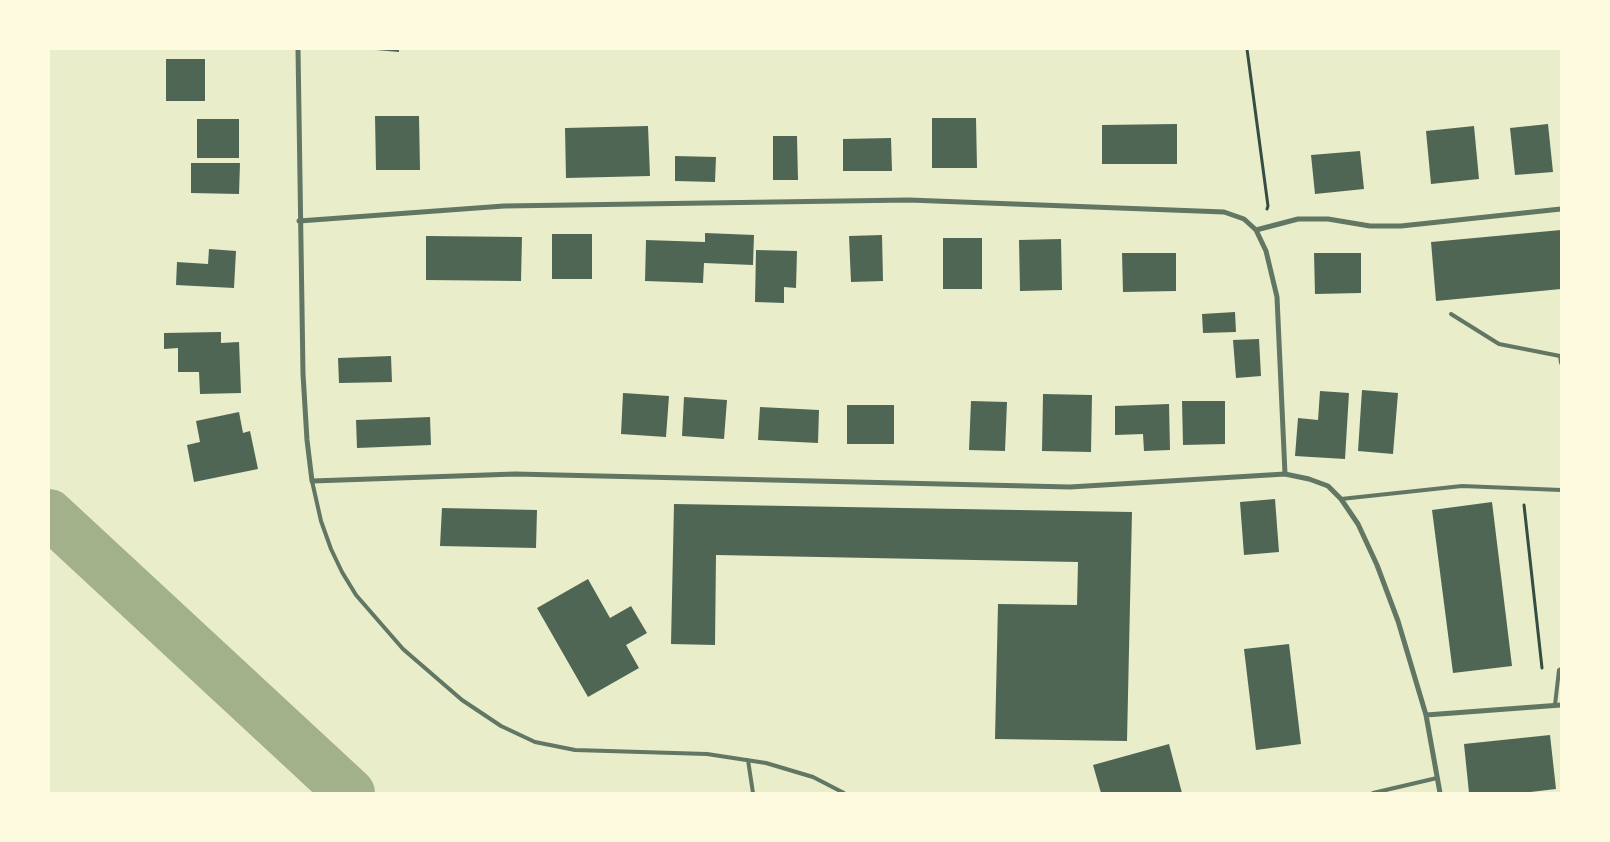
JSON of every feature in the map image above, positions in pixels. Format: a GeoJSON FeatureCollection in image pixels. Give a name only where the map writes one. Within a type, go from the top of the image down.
{"type":"FeatureCollection","features":[{"type":"Feature","properties":{"kind":"street"},"geometry":{"type":"LineString","coordinates":[[298,49],[303,374],[307,440],[312,481],[515,474],[1070,487],[1285,474],[1309,478],[1328,486],[1341,500],[1358,524],[1377,565],[1398,621],[1426,715],[1440,793]]}},
{"type":"Feature","properties":{"kind":"street"},"geometry":{"type":"LineString","coordinates":[[300,221],[504,206],[909,200],[1224,212],[1244,219],[1256,230],[1266,251],[1276,297],[1285,474]]}},
{"type":"Feature","properties":{"kind":"street"},"geometry":{"type":"LineString","coordinates":[[1256,230],[1298,220],[1328,219],[1370,226],[1401,226],[1561,209]]}},
{"type":"Feature","properties":{"kind":"street"},"geometry":{"type":"LineString","coordinates":[[1426,715],[1558,705]]}},
{"type":"Feature","properties":{"kind":"lane"},"geometry":{"type":"LineString","coordinates":[[1451,314],[1499,344],[1560,356],[1561,363]]}},
{"type":"Feature","properties":{"kind":"lane"},"geometry":{"type":"LineString","coordinates":[[312,481],[321,521],[331,549],[356,595],[403,649],[462,700],[502,726],[535,742],[575,750],[707,754],[766,763],[813,776],[844,793]]}},
{"type":"Feature","properties":{"kind":"lane"},"geometry":{"type":"LineString","coordinates":[[1341,500],[1462,486],[1561,490]]}},
{"type":"Feature","properties":{"kind":"lane"},"geometry":{"type":"LineString","coordinates":[[1558,705],[1561,669]]}},
{"type":"Feature","properties":{"kind":"lane"},"geometry":{"type":"LineString","coordinates":[[748,760],[753,793]]}},
{"type":"Feature","properties":{"kind":"lane"},"geometry":{"type":"LineString","coordinates":[[1373,793],[1437,778]]}},
{"type":"Feature","properties":{"kind":"path"},"geometry":{"type":"LineString","coordinates":[[1247,49],[1268,206],[1256,230]]}},
{"type":"Feature","properties":{"kind":"path"},"geometry":{"type":"LineString","coordinates":[[1522,489],[1546,706]]}},
{"type":"Feature","properties":{"kind":"building"},"geometry":{"type":"Polygon","coordinates":[[[399,49],[399,52],[376,50],[399,49]]]}},
{"type":"Feature","properties":{"kind":"building"},"geometry":{"type":"Polygon","coordinates":[[[166,59],[205,59],[205,101],[166,101],[166,59]]]}},
{"type":"Feature","properties":{"kind":"building"},"geometry":{"type":"Polygon","coordinates":[[[375,116],[419,116],[420,170],[376,170],[375,116]]]}},
{"type":"Feature","properties":{"kind":"building"},"geometry":{"type":"Polygon","coordinates":[[[932,118],[976,118],[977,168],[932,168],[932,118]]]}},
{"type":"Feature","properties":{"kind":"building"},"geometry":{"type":"Polygon","coordinates":[[[197,119],[239,119],[239,158],[197,158],[197,119]]]}},
{"type":"Feature","properties":{"kind":"building"},"geometry":{"type":"Polygon","coordinates":[[[1177,124],[1177,164],[1102,164],[1102,125],[1177,124]]]}},
{"type":"Feature","properties":{"kind":"building"},"geometry":{"type":"Polygon","coordinates":[[[1548,124],[1553,172],[1515,175],[1510,128],[1548,124]]]}},
{"type":"Feature","properties":{"kind":"building"},"geometry":{"type":"Polygon","coordinates":[[[648,126],[650,176],[566,178],[565,128],[648,126]]]}},
{"type":"Feature","properties":{"kind":"building"},"geometry":{"type":"Polygon","coordinates":[[[1474,126],[1479,179],[1431,184],[1426,131],[1474,126]]]}},
{"type":"Feature","properties":{"kind":"building"},"geometry":{"type":"Polygon","coordinates":[[[773,136],[797,136],[798,180],[773,180],[773,136]]]}},
{"type":"Feature","properties":{"kind":"building"},"geometry":{"type":"Polygon","coordinates":[[[891,138],[892,171],[843,171],[843,139],[891,138]]]}},
{"type":"Feature","properties":{"kind":"building"},"geometry":{"type":"Polygon","coordinates":[[[1360,151],[1364,189],[1315,194],[1311,155],[1360,151]]]}},
{"type":"Feature","properties":{"kind":"building"},"geometry":{"type":"Polygon","coordinates":[[[675,156],[716,157],[715,182],[675,181],[675,156]]]}},
{"type":"Feature","properties":{"kind":"building"},"geometry":{"type":"Polygon","coordinates":[[[191,163],[240,163],[239,194],[191,193],[191,163]]]}},
{"type":"Feature","properties":{"kind":"building"},"geometry":{"type":"Polygon","coordinates":[[[1561,230],[1561,289],[1436,301],[1431,242],[1561,230]]]}},
{"type":"Feature","properties":{"kind":"building"},"geometry":{"type":"Polygon","coordinates":[[[705,233],[754,235],[753,265],[704,263],[703,283],[645,281],[646,240],[705,242],[705,233]]]}},
{"type":"Feature","properties":{"kind":"building"},"geometry":{"type":"Polygon","coordinates":[[[552,234],[592,234],[592,279],[552,279],[552,234]]]}},
{"type":"Feature","properties":{"kind":"building"},"geometry":{"type":"Polygon","coordinates":[[[882,235],[883,281],[851,282],[849,236],[882,235]]]}},
{"type":"Feature","properties":{"kind":"building"},"geometry":{"type":"Polygon","coordinates":[[[426,236],[522,237],[521,281],[426,280],[426,236]]]}},
{"type":"Feature","properties":{"kind":"building"},"geometry":{"type":"Polygon","coordinates":[[[943,238],[982,238],[982,289],[943,289],[943,238]]]}},
{"type":"Feature","properties":{"kind":"building"},"geometry":{"type":"Polygon","coordinates":[[[1061,239],[1062,290],[1020,291],[1019,240],[1061,239]]]}},
{"type":"Feature","properties":{"kind":"building"},"geometry":{"type":"Polygon","coordinates":[[[209,249],[236,251],[234,288],[176,285],[177,262],[208,264],[209,249]]]}},
{"type":"Feature","properties":{"kind":"building"},"geometry":{"type":"Polygon","coordinates":[[[756,250],[797,251],[796,288],[784,287],[784,303],[755,302],[756,250]]]}},
{"type":"Feature","properties":{"kind":"building"},"geometry":{"type":"Polygon","coordinates":[[[1122,253],[1176,253],[1176,291],[1123,292],[1122,253]]]}},
{"type":"Feature","properties":{"kind":"building"},"geometry":{"type":"Polygon","coordinates":[[[1314,253],[1361,253],[1361,293],[1315,294],[1314,253]]]}},
{"type":"Feature","properties":{"kind":"building"},"geometry":{"type":"Polygon","coordinates":[[[1235,312],[1236,332],[1203,333],[1202,314],[1235,312]]]}},
{"type":"Feature","properties":{"kind":"building"},"geometry":{"type":"Polygon","coordinates":[[[221,332],[221,343],[239,342],[241,393],[200,394],[199,372],[178,372],[178,348],[164,349],[164,333],[221,332]]]}},
{"type":"Feature","properties":{"kind":"building"},"geometry":{"type":"Polygon","coordinates":[[[1259,339],[1261,376],[1236,378],[1233,340],[1259,339]]]}},
{"type":"Feature","properties":{"kind":"building"},"geometry":{"type":"Polygon","coordinates":[[[391,356],[392,382],[339,383],[338,358],[391,356]]]}},
{"type":"Feature","properties":{"kind":"building"},"geometry":{"type":"Polygon","coordinates":[[[1362,390],[1398,393],[1393,454],[1358,451],[1362,390]]]}},
{"type":"Feature","properties":{"kind":"building"},"geometry":{"type":"Polygon","coordinates":[[[1320,391],[1349,393],[1345,459],[1295,456],[1298,418],[1318,420],[1320,391]]]}},
{"type":"Feature","properties":{"kind":"building"},"geometry":{"type":"Polygon","coordinates":[[[623,393],[669,396],[666,437],[621,434],[623,393]]]}},
{"type":"Feature","properties":{"kind":"building"},"geometry":{"type":"Polygon","coordinates":[[[1043,394],[1092,395],[1091,452],[1042,451],[1043,394]]]}},
{"type":"Feature","properties":{"kind":"building"},"geometry":{"type":"Polygon","coordinates":[[[684,397],[727,400],[724,439],[682,436],[684,397]]]}},
{"type":"Feature","properties":{"kind":"building"},"geometry":{"type":"Polygon","coordinates":[[[971,401],[1007,402],[1005,451],[969,450],[971,401]]]}},
{"type":"Feature","properties":{"kind":"building"},"geometry":{"type":"Polygon","coordinates":[[[1182,401],[1225,401],[1225,444],[1183,445],[1182,401]]]}},
{"type":"Feature","properties":{"kind":"building"},"geometry":{"type":"Polygon","coordinates":[[[1169,404],[1170,450],[1144,451],[1143,434],[1115,435],[1115,406],[1169,404]]]}},
{"type":"Feature","properties":{"kind":"building"},"geometry":{"type":"Polygon","coordinates":[[[847,405],[894,405],[894,444],[847,444],[847,405]]]}},
{"type":"Feature","properties":{"kind":"building"},"geometry":{"type":"Polygon","coordinates":[[[760,407],[819,410],[818,443],[758,440],[760,407]]]}},
{"type":"Feature","properties":{"kind":"building"},"geometry":{"type":"Polygon","coordinates":[[[239,412],[243,433],[250,431],[258,469],[194,482],[187,445],[200,442],[196,421],[239,412]]]}},
{"type":"Feature","properties":{"kind":"building"},"geometry":{"type":"Polygon","coordinates":[[[430,417],[431,445],[357,448],[356,420],[430,417]]]}},
{"type":"Feature","properties":{"kind":"building"},"geometry":{"type":"Polygon","coordinates":[[[1275,499],[1279,552],[1244,555],[1240,502],[1275,499]]]}},
{"type":"Feature","properties":{"kind":"building"},"geometry":{"type":"Polygon","coordinates":[[[1492,502],[1512,666],[1453,673],[1432,510],[1492,502]]]}},
{"type":"Feature","properties":{"kind":"building"},"geometry":{"type":"Polygon","coordinates":[[[674,504],[1132,512],[1127,741],[995,739],[998,604],[1077,605],[1078,562],[716,555],[715,645],[671,644],[674,504]]]}},
{"type":"Feature","properties":{"kind":"building"},"geometry":{"type":"Polygon","coordinates":[[[442,508],[537,510],[536,548],[440,546],[442,508]]]}},
{"type":"Feature","properties":{"kind":"building"},"geometry":{"type":"Polygon","coordinates":[[[588,579],[610,618],[631,606],[647,633],[626,645],[639,668],[588,697],[537,608],[588,579]]]}},
{"type":"Feature","properties":{"kind":"building"},"geometry":{"type":"Polygon","coordinates":[[[1289,644],[1301,744],[1256,750],[1244,649],[1289,644]]]}},
{"type":"Feature","properties":{"kind":"building"},"geometry":{"type":"Polygon","coordinates":[[[1550,735],[1556,789],[1522,793],[1469,793],[1464,744],[1550,735]]]}},
{"type":"Feature","properties":{"kind":"building"},"geometry":{"type":"Polygon","coordinates":[[[1169,744],[1182,793],[1101,793],[1093,765],[1169,744]]]}},
{"type":"Feature","properties":{"kind":"waterway"},"geometry":{"type":"LineString","coordinates":[[49,514],[350,793]]}}]}
